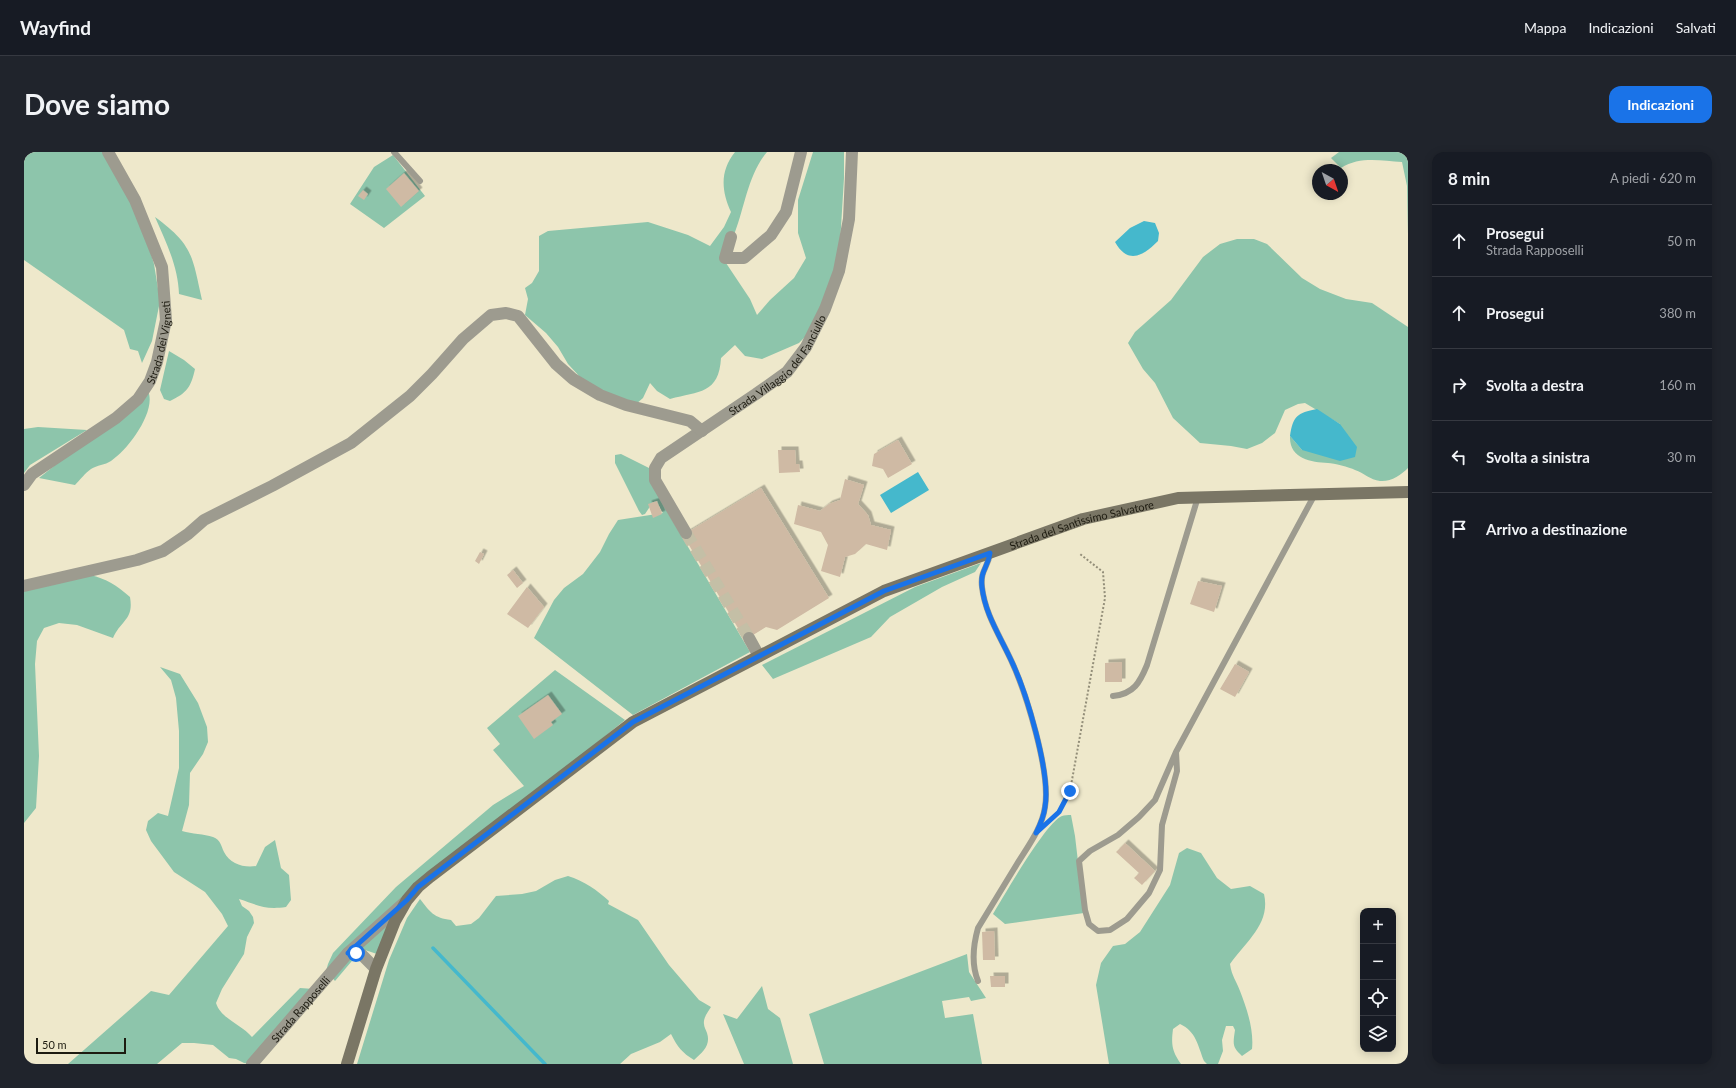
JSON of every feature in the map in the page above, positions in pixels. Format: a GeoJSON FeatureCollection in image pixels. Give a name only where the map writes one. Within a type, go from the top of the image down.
{"type":"FeatureCollection","features":[{"type":"Feature","properties":{"kind":"street","name":"Strada dei Vigneti"},"geometry":{"type":"LineString","coordinates":[[24,485],[32,474],[116,418],[138,399],[150,381],[157,362],[166,320],[162,267],[135,200],[108,152]]}},
{"type":"Feature","properties":{"kind":"street"},"geometry":{"type":"LineString","coordinates":[[732,237],[725,258],[744,258],[771,235],[786,212],[801,152]]}},
{"type":"Feature","properties":{"kind":"street","name":"Strada Villaggio del Fanciullo"},"geometry":{"type":"LineString","coordinates":[[686,533],[655,480],[655,468],[661,458],[787,372],[806,347],[825,309],[839,271],[849,219],[852,152]]}},
{"type":"Feature","properties":{"kind":"street"},"geometry":{"type":"LineString","coordinates":[[24,586],[137,560],[163,551],[188,534],[204,520],[272,486],[351,443],[410,396],[463,339],[491,315],[506,313],[518,316],[556,364],[573,380],[600,395],[626,405],[690,421],[702,431]]}},
{"type":"Feature","properties":{"kind":"street","name":"Strada del Santissimo Salvatore"},"geometry":{"type":"LineString","coordinates":[[347,1064],[376,969],[395,921],[407,900],[426,880],[633,722],[884,591],[1083,519],[1178,498],[1408,492]]}},
{"type":"Feature","properties":{"kind":"street"},"geometry":{"type":"LineString","coordinates":[[749,638],[759,656]]}},
{"type":"Feature","properties":{"kind":"street","name":"Strada Rapposelli"},"geometry":{"type":"LineString","coordinates":[[252,1064],[348,953],[407,900]]}},
{"type":"Feature","properties":{"kind":"street"},"geometry":{"type":"LineString","coordinates":[[348,953],[361,954],[376,969]]}},
{"type":"Feature","properties":{"kind":"lane"},"geometry":{"type":"LineString","coordinates":[[394,152],[420,181]]}},
{"type":"Feature","properties":{"kind":"lane"},"geometry":{"type":"LineString","coordinates":[[1176,752],[1177,771],[1162,825],[1160,870],[1149,893],[1127,919],[1110,930],[1098,931],[1089,924],[1085,910],[1079,861],[1090,851],[1118,835],[1139,817],[1155,800],[1176,752],[1315,494]]}},
{"type":"Feature","properties":{"kind":"lane"},"geometry":{"type":"LineString","coordinates":[[1113,696],[1130,691],[1140,682],[1147,665],[1198,497]]}},
{"type":"Feature","properties":{"kind":"lane"},"geometry":{"type":"LineString","coordinates":[[978,981],[975,973],[973,945],[978,928],[1036,833],[1045,807],[1046,794],[1044,776],[1027,699],[1020,680],[993,625],[985,604],[982,586],[982,571],[989,562],[990,553]]}},
{"type":"Feature","properties":{"kind":"path"},"geometry":{"type":"LineString","coordinates":[[1036,833],[1059,812],[1070,791],[1105,598],[1103,572],[1080,554]]}},
{"type":"Feature","properties":{"kind":"green space"},"geometry":{"type":"Polygon","coordinates":[[[24,152],[103,152],[143,226],[154,264],[160,301],[152,341],[142,363],[138,351],[130,349],[124,330],[24,260],[24,152]]]}},
{"type":"Feature","properties":{"kind":"green space"},"geometry":{"type":"Polygon","coordinates":[[[735,152],[767,152],[755,171],[735,232],[722,257],[750,299],[757,315],[770,300],[794,278],[806,258],[798,233],[798,200],[813,152],[844,152],[844,178],[839,260],[815,327],[799,343],[762,359],[745,356],[735,345],[721,358],[719,370],[712,385],[698,392],[670,399],[657,391],[650,383],[643,398],[636,404],[606,397],[581,378],[568,364],[558,347],[546,333],[525,315],[528,299],[525,288],[532,283],[539,271],[539,236],[548,231],[648,222],[688,235],[710,246],[724,227],[731,212],[725,196],[724,181],[727,166],[735,152]]]}},
{"type":"Feature","properties":{"kind":"green space"},"geometry":{"type":"Polygon","coordinates":[[[1339,152],[1408,152],[1408,235],[1407,186],[1402,162],[1371,160],[1348,164],[1337,164],[1331,158],[1339,152]]]}},
{"type":"Feature","properties":{"kind":"green space"},"geometry":{"type":"Polygon","coordinates":[[[393,155],[425,196],[384,228],[350,204],[374,167],[393,155]]]}},
{"type":"Feature","properties":{"kind":"green space"},"geometry":{"type":"Polygon","coordinates":[[[155,217],[177,235],[189,252],[196,272],[202,300],[179,294],[174,264],[155,217]]]}},
{"type":"Feature","properties":{"kind":"green space"},"geometry":{"type":"Polygon","coordinates":[[[1237,239],[1254,239],[1267,244],[1302,278],[1320,289],[1346,299],[1372,303],[1408,327],[1408,468],[1399,475],[1392,479],[1380,481],[1349,468],[1334,464],[1315,462],[1302,458],[1293,450],[1290,436],[1302,450],[1340,424],[1305,403],[1298,404],[1285,410],[1275,433],[1262,443],[1247,449],[1200,443],[1173,418],[1155,383],[1143,369],[1128,343],[1135,332],[1171,300],[1203,257],[1220,244],[1237,239]]]}},
{"type":"Feature","properties":{"kind":"green space"},"geometry":{"type":"Polygon","coordinates":[[[169,351],[195,369],[190,385],[187,389],[181,395],[170,401],[164,399],[160,390],[169,351]]]}},
{"type":"Feature","properties":{"kind":"green space"},"geometry":{"type":"Polygon","coordinates":[[[148,391],[150,399],[145,419],[133,439],[118,456],[109,462],[91,469],[75,485],[39,478],[148,391]]]}},
{"type":"Feature","properties":{"kind":"green space"},"geometry":{"type":"Polygon","coordinates":[[[38,427],[87,430],[30,465],[24,473],[24,429],[38,427]]]}},
{"type":"Feature","properties":{"kind":"green space"},"geometry":{"type":"Polygon","coordinates":[[[621,454],[651,469],[668,513],[750,652],[633,715],[534,638],[554,600],[564,588],[583,574],[600,552],[618,520],[663,513],[659,506],[653,502],[645,514],[642,515],[639,511],[615,463],[615,455],[621,454]]]}},
{"type":"Feature","properties":{"kind":"green space"},"geometry":{"type":"Polygon","coordinates":[[[981,563],[975,572],[942,587],[890,617],[871,637],[773,679],[762,665],[915,587],[981,563]]]}},
{"type":"Feature","properties":{"kind":"green space"},"geometry":{"type":"Polygon","coordinates":[[[90,575],[111,583],[130,597],[130,611],[113,638],[77,625],[59,623],[44,628],[37,641],[35,664],[39,756],[36,808],[24,823],[24,591],[90,575]]]}},
{"type":"Feature","properties":{"kind":"green space"},"geometry":{"type":"Polygon","coordinates":[[[160,667],[180,674],[198,703],[207,727],[208,742],[203,754],[190,773],[189,805],[182,831],[216,838],[230,860],[242,866],[256,866],[265,847],[275,840],[281,868],[289,875],[291,900],[286,907],[266,907],[239,899],[242,906],[249,911],[253,917],[254,923],[247,937],[244,954],[222,989],[216,1003],[222,1013],[248,1032],[252,1037],[300,988],[314,989],[251,1064],[229,1058],[213,1045],[182,1043],[157,1064],[68,1064],[151,991],[169,995],[228,926],[222,914],[205,892],[174,872],[151,841],[146,830],[148,821],[158,813],[168,816],[179,768],[179,731],[176,698],[171,680],[160,667]]]}},
{"type":"Feature","properties":{"kind":"green space"},"geometry":{"type":"Polygon","coordinates":[[[555,670],[625,720],[398,904],[380,955],[362,949],[335,981],[326,971],[333,953],[396,887],[493,805],[524,786],[493,750],[500,744],[487,728],[555,670]]]}},
{"type":"Feature","properties":{"kind":"green space"},"geometry":{"type":"Polygon","coordinates":[[[1071,815],[1075,836],[1084,913],[1005,924],[993,914],[1006,892],[1046,831],[1062,816],[1071,815]]]}},
{"type":"Feature","properties":{"kind":"green space"},"geometry":{"type":"Polygon","coordinates":[[[1187,848],[1201,853],[1217,878],[1231,889],[1250,886],[1264,894],[1264,914],[1260,924],[1230,964],[1247,1012],[1252,1034],[1252,1049],[1242,1056],[1236,1050],[1234,1045],[1235,1030],[1233,1026],[1226,1026],[1222,1040],[1223,1051],[1218,1064],[1207,1064],[1204,1061],[1193,1035],[1180,1024],[1173,1029],[1172,1039],[1174,1051],[1181,1064],[1109,1064],[1096,985],[1101,963],[1113,946],[1125,944],[1140,932],[1170,885],[1179,853],[1187,848]]]}},
{"type":"Feature","properties":{"kind":"green space"},"geometry":{"type":"Polygon","coordinates":[[[568,876],[590,886],[609,901],[608,904],[638,920],[669,965],[699,1000],[711,1007],[704,1020],[704,1026],[708,1037],[707,1045],[694,1060],[680,1049],[671,1034],[660,1042],[631,1054],[620,1064],[357,1064],[389,960],[407,918],[420,899],[433,914],[440,918],[451,920],[456,926],[471,924],[479,918],[496,896],[522,894],[536,891],[555,880],[568,876]]]}},
{"type":"Feature","properties":{"kind":"green space"},"geometry":{"type":"Polygon","coordinates":[[[967,954],[969,972],[986,998],[971,1001],[969,997],[942,1001],[945,1018],[973,1014],[982,1064],[824,1064],[809,1014],[967,954]]]}},
{"type":"Feature","properties":{"kind":"green space"},"geometry":{"type":"Polygon","coordinates":[[[762,986],[768,1009],[780,1018],[793,1064],[744,1064],[723,1014],[737,1019],[762,986]]]}},
{"type":"Feature","properties":{"kind":"water"},"geometry":{"type":"Polygon","coordinates":[[[1144,221],[1155,223],[1159,233],[1158,241],[1147,251],[1136,256],[1125,254],[1115,242],[1130,228],[1144,221]]]}},
{"type":"Feature","properties":{"kind":"water"},"geometry":{"type":"Polygon","coordinates":[[[1317,409],[1340,424],[1357,447],[1355,457],[1340,461],[1302,450],[1290,436],[1297,416],[1317,409]]]}},
{"type":"Feature","properties":{"kind":"water"},"geometry":{"type":"Polygon","coordinates":[[[918,472],[929,490],[891,513],[880,495],[918,472]]]}},
{"type":"Feature","properties":{"kind":"building"},"geometry":{"type":"Polygon","coordinates":[[[404,173],[419,191],[401,207],[386,189],[404,173]]]}},
{"type":"Feature","properties":{"kind":"building"},"geometry":{"type":"Polygon","coordinates":[[[363,190],[368,194],[364,200],[358,196],[363,190]]]}},
{"type":"Feature","properties":{"kind":"building"},"geometry":{"type":"Polygon","coordinates":[[[898,440],[912,464],[888,478],[883,469],[872,466],[874,454],[898,440]]]}},
{"type":"Feature","properties":{"kind":"building"},"geometry":{"type":"Polygon","coordinates":[[[778,450],[795,450],[796,464],[799,464],[800,472],[779,473],[778,450]]]}},
{"type":"Feature","properties":{"kind":"building"},"geometry":{"type":"Polygon","coordinates":[[[845,479],[864,485],[858,504],[868,515],[871,525],[891,530],[887,550],[866,544],[855,554],[845,557],[840,577],[821,571],[828,545],[821,532],[794,524],[798,505],[820,511],[829,504],[840,500],[845,479]]]}},
{"type":"Feature","properties":{"kind":"building"},"geometry":{"type":"Polygon","coordinates":[[[761,488],[829,598],[777,630],[766,627],[745,640],[683,535],[761,488]]]}},
{"type":"Feature","properties":{"kind":"building"},"geometry":{"type":"Polygon","coordinates":[[[657,501],[662,514],[653,518],[648,504],[657,501]]]}},
{"type":"Feature","properties":{"kind":"building"},"geometry":{"type":"Polygon","coordinates":[[[480,552],[484,554],[479,564],[475,561],[480,552]]]}},
{"type":"Feature","properties":{"kind":"building"},"geometry":{"type":"Polygon","coordinates":[[[513,570],[523,583],[517,588],[507,575],[513,570]]]}},
{"type":"Feature","properties":{"kind":"building"},"geometry":{"type":"Polygon","coordinates":[[[1198,581],[1222,586],[1214,612],[1190,604],[1198,581]]]}},
{"type":"Feature","properties":{"kind":"building"},"geometry":{"type":"Polygon","coordinates":[[[527,587],[544,607],[528,628],[507,614],[527,587]]]}},
{"type":"Feature","properties":{"kind":"building"},"geometry":{"type":"Polygon","coordinates":[[[1122,662],[1122,682],[1105,682],[1105,663],[1122,662]]]}},
{"type":"Feature","properties":{"kind":"building"},"geometry":{"type":"Polygon","coordinates":[[[1235,664],[1249,672],[1235,697],[1220,689],[1235,664]]]}},
{"type":"Feature","properties":{"kind":"building"},"geometry":{"type":"Polygon","coordinates":[[[548,695],[562,714],[551,722],[553,725],[534,739],[518,716],[548,695]]]}},
{"type":"Feature","properties":{"kind":"building"},"geometry":{"type":"Polygon","coordinates":[[[1125,843],[1155,871],[1142,885],[1134,878],[1139,873],[1116,852],[1125,843]]]}},
{"type":"Feature","properties":{"kind":"building"},"geometry":{"type":"Polygon","coordinates":[[[994,931],[995,960],[983,960],[982,932],[994,931]]]}},
{"type":"Feature","properties":{"kind":"building"},"geometry":{"type":"Polygon","coordinates":[[[990,976],[1005,976],[1005,987],[991,987],[990,976]]]}},
{"type":"Feature","properties":{"kind":"waterway"},"geometry":{"type":"LineString","coordinates":[[433,948],[545,1064]]}},
{"type":"Feature","properties":{"kind":"tunnel"},"geometry":{"type":"LineString","coordinates":[[686,533],[749,638]]}},
{"type":"Feature","properties":{"kind":"route"},"geometry":{"type":"LineString","coordinates":[[356,953],[348,953],[407,900],[418,887],[633,722],[884,591],[990,553],[989,562],[982,571],[982,586],[985,604],[993,625],[1020,680],[1027,699],[1044,776],[1046,794],[1045,807],[1042,820],[1036,833],[1059,812],[1070,791]]}}]}
